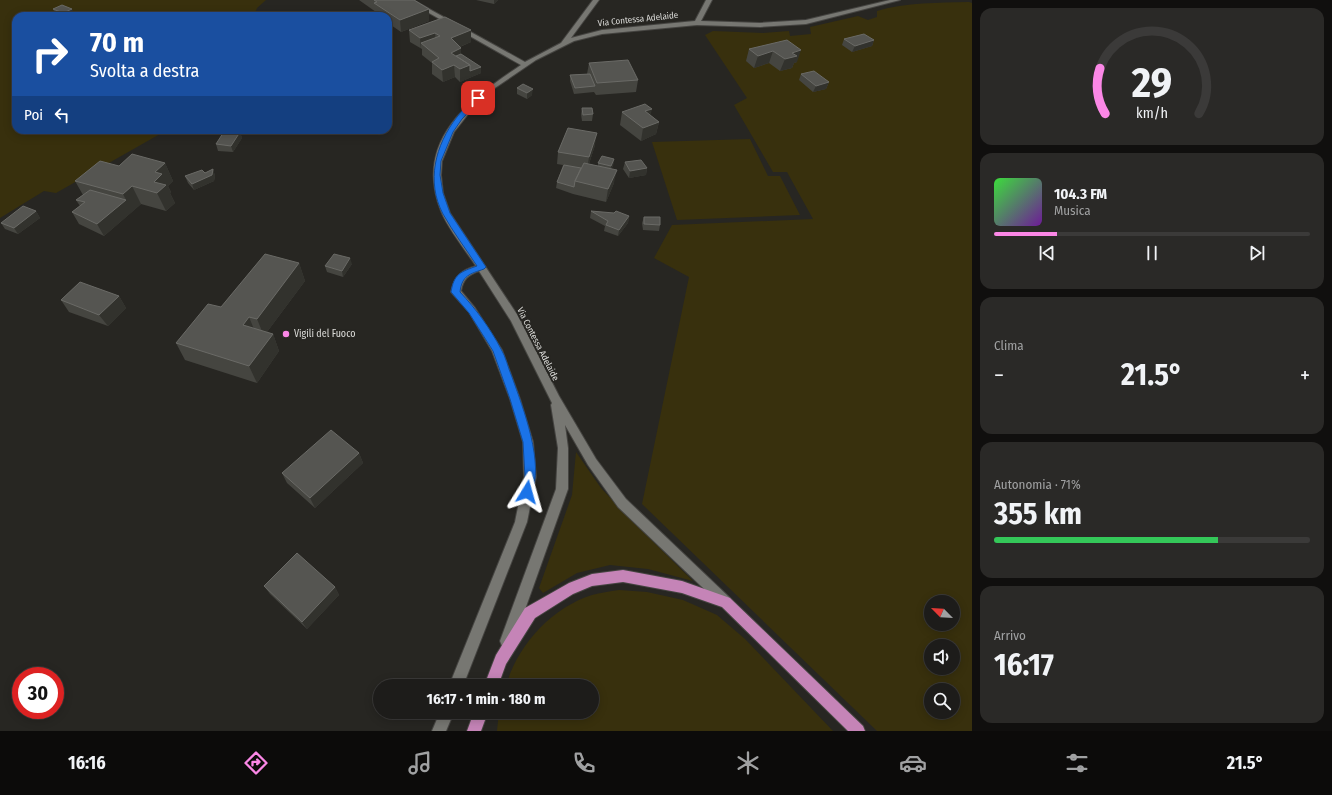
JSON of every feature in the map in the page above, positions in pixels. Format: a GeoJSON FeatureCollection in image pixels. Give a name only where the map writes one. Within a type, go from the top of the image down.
{"type":"FeatureCollection","features":[{"type":"Feature","properties":{"kind":"main road"},"geometry":{"type":"LineString","coordinates":[[494,679],[501,660],[530,613],[569,589],[592,580],[623,576],[682,587],[726,602],[858,731]]}},
{"type":"Feature","properties":{"kind":"main road"},"geometry":{"type":"LineString","coordinates":[[474,731],[479,719]]}},
{"type":"Feature","properties":{"kind":"main road"},"geometry":{"type":"LineString","coordinates":[[482,719],[482,731]]}},
{"type":"Feature","properties":{"kind":"street"},"geometry":{"type":"LineString","coordinates":[[409,0],[526,65]]}},
{"type":"Feature","properties":{"kind":"street"},"geometry":{"type":"LineString","coordinates":[[564,43],[596,0]]}},
{"type":"Feature","properties":{"kind":"street"},"geometry":{"type":"LineString","coordinates":[[697,23],[709,0]]}},
{"type":"Feature","properties":{"kind":"street","name":"Via Contessa Adelaide"},"geometry":{"type":"LineString","coordinates":[[555,400],[515,318],[446,213],[439,193],[437,175],[438,161],[450,132],[465,112],[487,91],[526,65],[564,43],[602,32],[697,23],[760,25],[806,22],[897,0]]}},
{"type":"Feature","properties":{"kind":"street"},"geometry":{"type":"LineString","coordinates":[[459,679],[521,522],[530,477],[528,442],[515,399],[497,350],[472,310],[456,292],[457,282],[464,273],[482,267]]}},
{"type":"Feature","properties":{"kind":"street"},"geometry":{"type":"LineString","coordinates":[[555,400],[592,462],[622,503],[726,602]]}},
{"type":"Feature","properties":{"kind":"street"},"geometry":{"type":"LineString","coordinates":[[501,660],[562,489],[563,448],[555,400]]}},
{"type":"Feature","properties":{"kind":"street"},"geometry":{"type":"LineString","coordinates":[[439,731],[443,719]]}},
{"type":"Feature","properties":{"kind":"shaded area"},"geometry":{"type":"Polygon","coordinates":[[[0,0],[266,0],[257,8],[256,12],[12,12],[12,134],[160,134],[56,193],[44,191],[0,218],[0,0]]]}},
{"type":"Feature","properties":{"kind":"shaded area"},"geometry":{"type":"Polygon","coordinates":[[[972,3],[972,731],[877,731],[642,504],[689,277],[654,258],[672,225],[813,219],[787,172],[773,172],[734,105],[747,98],[705,35],[713,31],[763,33],[789,31],[790,36],[811,34],[810,27],[858,16],[868,20],[877,17],[877,11],[888,8],[911,4],[972,3]]]}},
{"type":"Feature","properties":{"kind":"shaded area"},"geometry":{"type":"Polygon","coordinates":[[[750,139],[768,176],[780,176],[800,215],[677,220],[652,142],[750,139]]]}},
{"type":"Feature","properties":{"kind":"shaded area"},"geometry":{"type":"Polygon","coordinates":[[[576,452],[601,488],[693,581],[648,569],[610,565],[577,573],[543,593],[539,588],[572,495],[576,452]]]}},
{"type":"Feature","properties":{"kind":"shaded area"},"geometry":{"type":"Polygon","coordinates":[[[619,590],[647,592],[683,600],[717,615],[745,639],[833,731],[497,731],[498,719],[599,719],[599,679],[508,679],[518,657],[527,643],[550,619],[577,601],[605,592],[619,590]]]}},
{"type":"Feature","properties":{"kind":"building"},"geometry":{"type":"Polygon","coordinates":[[[374,0],[414,0],[429,9],[400,20],[392,15],[392,12],[388,12],[374,3],[377,2],[374,0]]]}},
{"type":"Feature","properties":{"kind":"building"},"geometry":{"type":"Polygon","coordinates":[[[62,5],[72,9],[60,12],[53,9],[62,5]]]}},
{"type":"Feature","properties":{"kind":"building"},"geometry":{"type":"Polygon","coordinates":[[[445,17],[471,30],[451,38],[461,48],[451,53],[470,65],[460,69],[454,65],[442,70],[432,62],[439,58],[421,43],[440,36],[435,33],[420,38],[409,30],[445,17]]]}},
{"type":"Feature","properties":{"kind":"building"},"geometry":{"type":"Polygon","coordinates":[[[864,34],[874,40],[855,46],[844,39],[864,34]]]}},
{"type":"Feature","properties":{"kind":"building"},"geometry":{"type":"Polygon","coordinates":[[[787,40],[801,50],[792,53],[797,56],[785,59],[773,51],[758,56],[749,49],[787,40]]]}},
{"type":"Feature","properties":{"kind":"building"},"geometry":{"type":"Polygon","coordinates":[[[461,54],[481,67],[470,71],[470,65],[456,56],[461,54]]]}},
{"type":"Feature","properties":{"kind":"building"},"geometry":{"type":"Polygon","coordinates":[[[628,60],[638,80],[597,83],[589,63],[628,60]]]}},
{"type":"Feature","properties":{"kind":"building"},"geometry":{"type":"Polygon","coordinates":[[[814,71],[829,82],[816,86],[801,74],[814,71]]]}},
{"type":"Feature","properties":{"kind":"building"},"geometry":{"type":"Polygon","coordinates":[[[590,74],[595,86],[575,88],[570,75],[590,74]]]}},
{"type":"Feature","properties":{"kind":"building"},"geometry":{"type":"Polygon","coordinates":[[[523,84],[533,89],[527,93],[517,88],[523,84]]]}},
{"type":"Feature","properties":{"kind":"building"},"geometry":{"type":"Polygon","coordinates":[[[645,104],[652,109],[645,111],[659,122],[643,128],[622,112],[645,104]]]}},
{"type":"Feature","properties":{"kind":"building"},"geometry":{"type":"Polygon","coordinates":[[[582,108],[592,108],[593,114],[583,115],[582,108]]]}},
{"type":"Feature","properties":{"kind":"building"},"geometry":{"type":"Polygon","coordinates":[[[568,128],[597,133],[589,157],[558,152],[568,128]]]}},
{"type":"Feature","properties":{"kind":"building"},"geometry":{"type":"Polygon","coordinates":[[[222,134],[239,134],[231,146],[216,144],[222,134]]]}},
{"type":"Feature","properties":{"kind":"building"},"geometry":{"type":"Polygon","coordinates":[[[132,154],[165,163],[155,172],[162,174],[154,182],[166,185],[157,193],[132,186],[123,194],[75,181],[100,161],[119,166],[132,154]]]}},
{"type":"Feature","properties":{"kind":"building"},"geometry":{"type":"Polygon","coordinates":[[[602,156],[614,159],[611,166],[598,163],[602,156]]]}},
{"type":"Feature","properties":{"kind":"building"},"geometry":{"type":"Polygon","coordinates":[[[641,160],[647,168],[630,171],[625,162],[641,160]]]}},
{"type":"Feature","properties":{"kind":"building"},"geometry":{"type":"Polygon","coordinates":[[[584,163],[617,170],[608,189],[575,181],[584,163]]]}},
{"type":"Feature","properties":{"kind":"building"},"geometry":{"type":"Polygon","coordinates":[[[564,165],[581,168],[574,187],[557,182],[564,165]]]}},
{"type":"Feature","properties":{"kind":"building"},"geometry":{"type":"Polygon","coordinates":[[[213,169],[212,175],[192,184],[185,176],[202,170],[205,173],[213,169]]]}},
{"type":"Feature","properties":{"kind":"building"},"geometry":{"type":"Polygon","coordinates":[[[90,190],[126,200],[97,224],[72,212],[85,202],[76,200],[90,190]]]}},
{"type":"Feature","properties":{"kind":"building"},"geometry":{"type":"Polygon","coordinates":[[[23,206],[36,211],[14,228],[1,223],[23,206]]]}},
{"type":"Feature","properties":{"kind":"building"},"geometry":{"type":"Polygon","coordinates":[[[591,211],[614,213],[616,211],[629,216],[619,230],[606,225],[608,221],[591,211]]]}},
{"type":"Feature","properties":{"kind":"building"},"geometry":{"type":"Polygon","coordinates":[[[644,217],[660,217],[660,225],[644,224],[644,217]]]}},
{"type":"Feature","properties":{"kind":"building"},"geometry":{"type":"Polygon","coordinates":[[[265,254],[299,263],[257,319],[249,317],[243,325],[273,334],[249,366],[176,343],[208,304],[221,307],[265,254]]]}},
{"type":"Feature","properties":{"kind":"building"},"geometry":{"type":"Polygon","coordinates":[[[334,254],[350,258],[342,271],[325,266],[334,254]]]}},
{"type":"Feature","properties":{"kind":"building"},"geometry":{"type":"Polygon","coordinates":[[[80,282],[119,296],[99,315],[61,300],[80,282]]]}},
{"type":"Feature","properties":{"kind":"building"},"geometry":{"type":"Polygon","coordinates":[[[331,430],[359,453],[310,498],[282,473],[331,430]]]}},
{"type":"Feature","properties":{"kind":"building"},"geometry":{"type":"Polygon","coordinates":[[[297,553],[335,587],[302,622],[264,586],[297,553]]]}},
{"type":"Feature","properties":{"kind":"place","name":"Vigili del Fuoco"},"geometry":{"type":"Point","coordinates":[286,334]}},
{"type":"Feature","properties":{"kind":"route"},"geometry":{"type":"LineString","coordinates":[[478,98],[460,117],[450,132],[444,145],[438,161],[437,175],[439,193],[446,213],[482,267],[464,273],[457,282],[456,292],[472,310],[497,350],[515,399],[528,442],[530,477],[527,492]]}}]}
